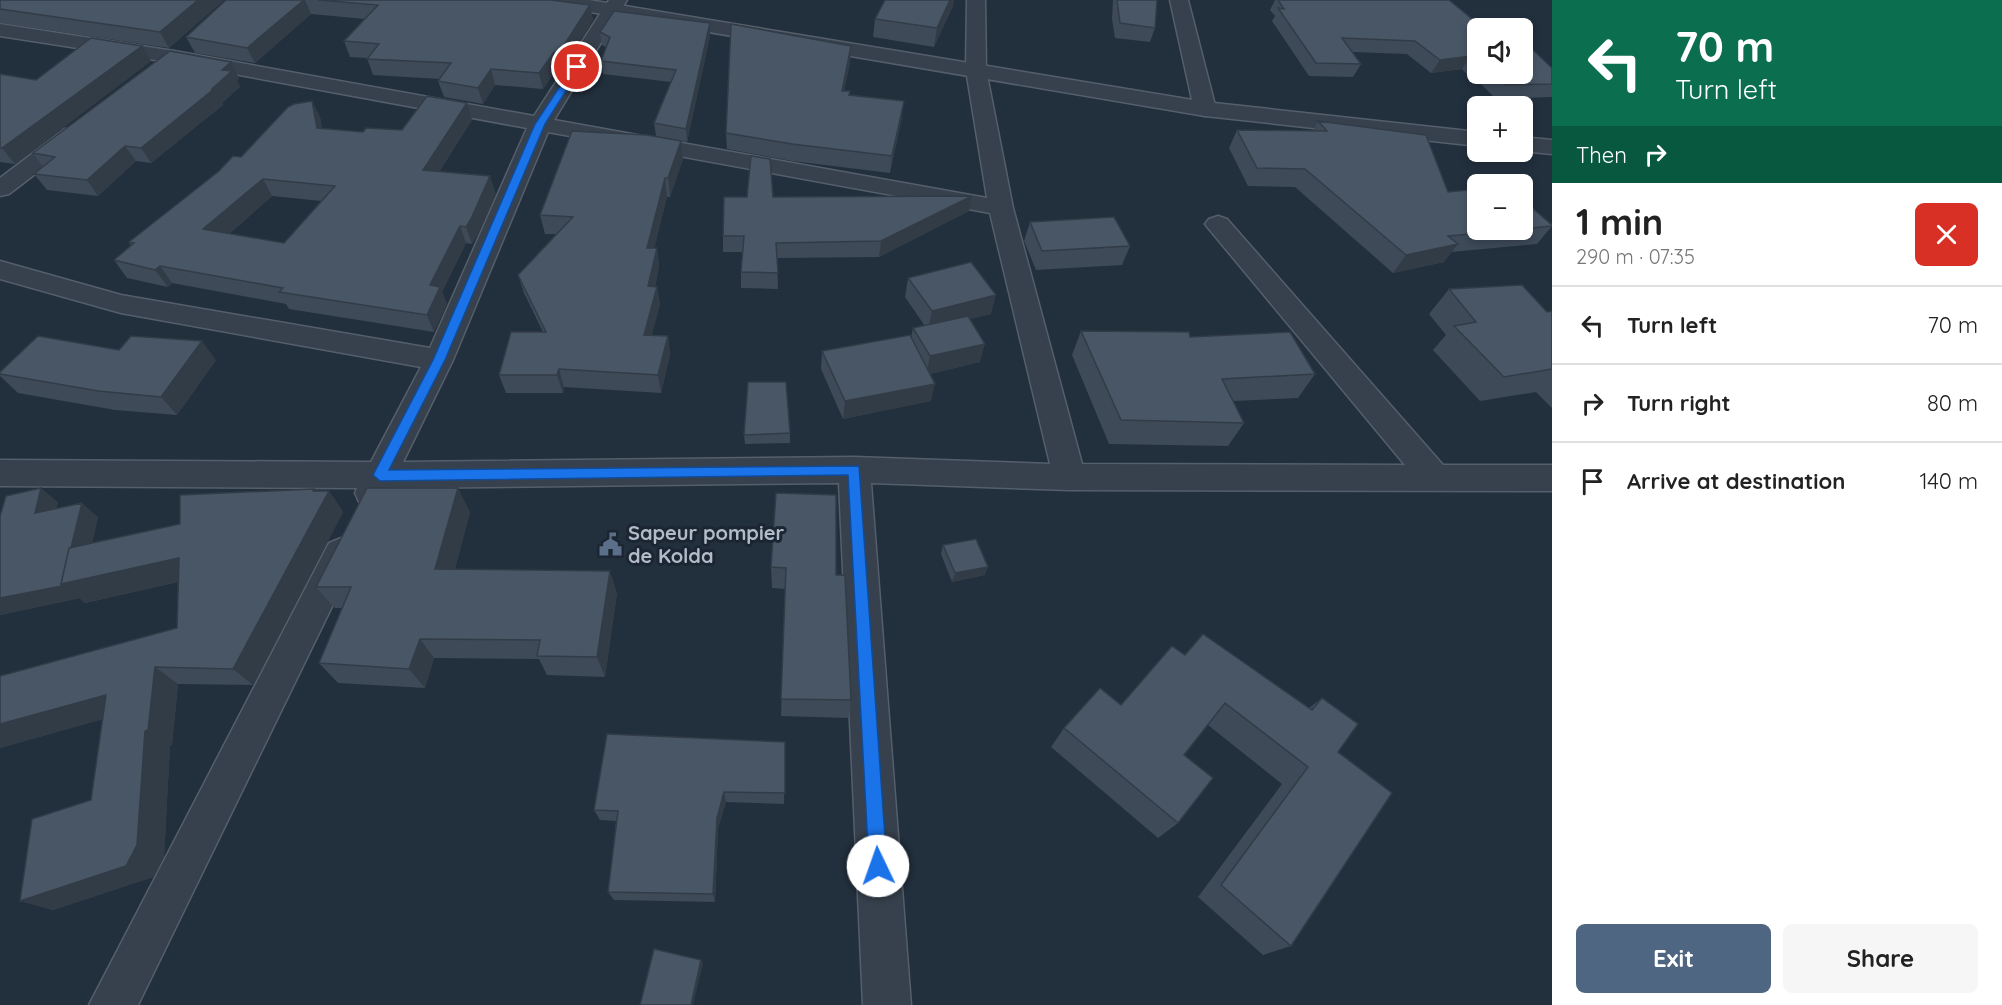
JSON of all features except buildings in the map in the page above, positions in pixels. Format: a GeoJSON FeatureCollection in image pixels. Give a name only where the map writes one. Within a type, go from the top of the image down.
{"type":"FeatureCollection","features":[{"type":"Feature","properties":{"kind":"street"},"geometry":{"type":"LineString","coordinates":[[555,0],[616,5],[1205,109],[1467,138]]}},
{"type":"Feature","properties":{"kind":"street"},"geometry":{"type":"LineString","coordinates":[[976,0],[976,70],[1001,208],[1069,477]]}},
{"type":"Feature","properties":{"kind":"street"},"geometry":{"type":"LineString","coordinates":[[1179,0],[1205,109]]}},
{"type":"Feature","properties":{"kind":"street"},"geometry":{"type":"LineString","coordinates":[[113,1005],[439,360],[540,124],[616,5]]}},
{"type":"Feature","properties":{"kind":"street"},"geometry":{"type":"LineString","coordinates":[[0,30],[182,50],[540,124],[1001,208]]}},
{"type":"Feature","properties":{"kind":"street"},"geometry":{"type":"LineString","coordinates":[[147,78],[182,50]]}},
{"type":"Feature","properties":{"kind":"street"},"geometry":{"type":"LineString","coordinates":[[0,189],[92,119]]}},
{"type":"Feature","properties":{"kind":"street"},"geometry":{"type":"LineString","coordinates":[[1533,145],[1552,147]]}},
{"type":"Feature","properties":{"kind":"street"},"geometry":{"type":"LineString","coordinates":[[1218,224],[1434,477]]}},
{"type":"Feature","properties":{"kind":"street"},"geometry":{"type":"LineString","coordinates":[[0,270],[121,304],[439,360]]}},
{"type":"Feature","properties":{"kind":"street"},"geometry":{"type":"LineString","coordinates":[[854,470],[887,1005]]}},
{"type":"Feature","properties":{"kind":"street"},"geometry":{"type":"LineString","coordinates":[[0,473],[380,475],[854,470],[1069,477],[1552,478]]}},
{"type":"Feature","properties":{"kind":"place","name":"Sapeur pompier de Kolda"},"geometry":{"type":"Point","coordinates":[610,544]}},
{"type":"Feature","properties":{"kind":"route"},"geometry":{"type":"LineString","coordinates":[[577,67],[540,124],[439,360],[380,475],[854,470],[878,866]]}}]}
